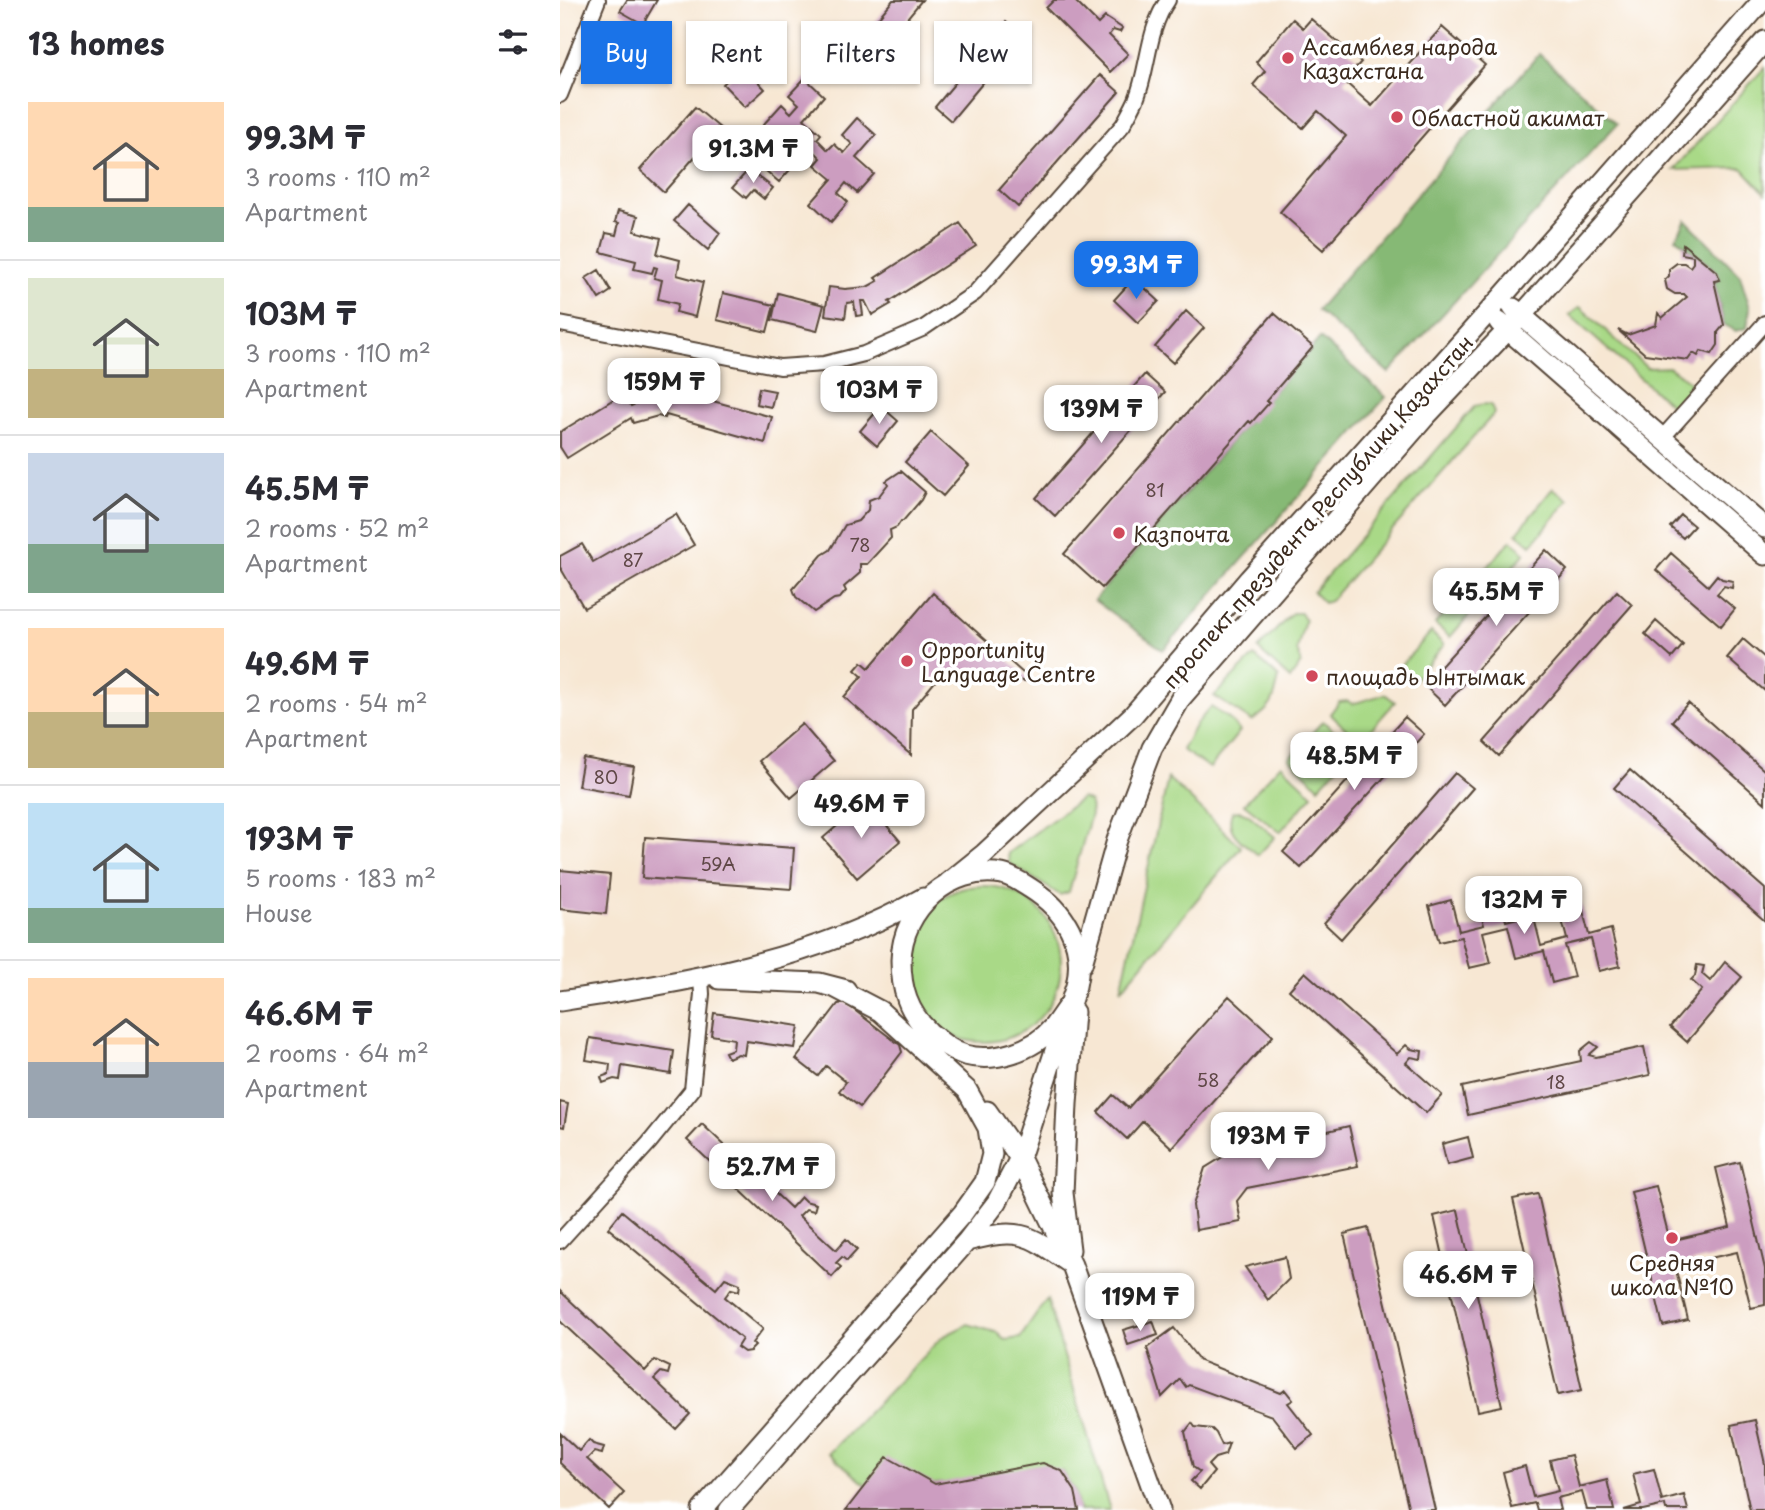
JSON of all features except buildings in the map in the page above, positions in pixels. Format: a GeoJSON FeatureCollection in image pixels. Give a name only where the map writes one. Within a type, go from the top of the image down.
{"type":"FeatureCollection","features":[{"type":"Feature","properties":{"kind":"main road"},"geometry":{"type":"LineString","coordinates":[[702,1510],[963,1213],[985,1182],[992,1154],[988,1128],[967,1090],[915,1017],[905,994],[901,974],[905,935],[913,917],[925,901],[984,854],[1133,715],[1249,579],[1763,0]]}},
{"type":"Feature","properties":{"kind":"main road","name":"проспект президента Республики Казахстан"},"geometry":{"type":"LineString","coordinates":[[1077,984],[1121,829],[1152,748],[1181,698],[1426,416],[1521,316],[1765,41]]}},
{"type":"Feature","properties":{"kind":"main road"},"geometry":{"type":"LineString","coordinates":[[1495,305],[1521,316],[1765,528]]}},
{"type":"Feature","properties":{"kind":"main road"},"geometry":{"type":"LineString","coordinates":[[1495,305],[1507,330],[1765,555]]}},
{"type":"Feature","properties":{"kind":"main road"},"geometry":{"type":"LineString","coordinates":[[1409,401],[1426,416]]}},
{"type":"Feature","properties":{"kind":"main road"},"geometry":{"type":"LineString","coordinates":[[560,1001],[701,978],[804,950],[883,920],[967,876],[1004,874],[1045,897],[1070,927],[1077,944],[1079,961],[1067,1104],[1063,1193],[1072,1265]]}},
{"type":"Feature","properties":{"kind":"main road"},"geometry":{"type":"LineString","coordinates":[[701,978],[819,983],[834,987],[915,1017],[947,1047],[965,1055],[989,1058],[1009,1054],[1040,1039],[1052,1029],[1068,1006]]}},
{"type":"Feature","properties":{"kind":"main road"},"geometry":{"type":"LineString","coordinates":[[729,1510],[967,1241],[997,1202],[1020,1158],[1077,984]]}},
{"type":"Feature","properties":{"kind":"main road"},"geometry":{"type":"LineString","coordinates":[[834,987],[880,1011],[967,1090],[995,1121],[1020,1158],[1072,1265],[1160,1510]]}},
{"type":"Feature","properties":{"kind":"main road"},"geometry":{"type":"LineString","coordinates":[[967,1241],[1000,1233],[1025,1235],[1072,1265]]}},
{"type":"Feature","properties":{"kind":"street"},"geometry":{"type":"LineString","coordinates":[[560,95],[598,0]]}},
{"type":"Feature","properties":{"kind":"street"},"geometry":{"type":"LineString","coordinates":[[560,324],[780,367],[824,364],[864,354],[922,329],[975,293],[1123,125],[1137,99],[1150,43],[1162,8],[1168,0]]}},
{"type":"Feature","properties":{"kind":"street"},"geometry":{"type":"LineString","coordinates":[[1662,437],[1765,323]]}},
{"type":"Feature","properties":{"kind":"street"},"geometry":{"type":"LineString","coordinates":[[560,1241],[649,1143],[692,1090],[702,994],[701,978]]}},
{"type":"Feature","properties":{"kind":"green space"},"geometry":{"type":"Polygon","coordinates":[[[1539,54],[1617,124],[1389,373],[1317,310],[1539,54]]]}},
{"type":"Feature","properties":{"kind":"green space"},"geometry":{"type":"Polygon","coordinates":[[[1765,67],[1765,193],[1742,168],[1673,170],[1765,67]]]}},
{"type":"Feature","properties":{"kind":"green space"},"geometry":{"type":"Polygon","coordinates":[[[1686,220],[1740,275],[1750,308],[1747,328],[1736,331],[1724,325],[1714,281],[1720,280],[1717,272],[1676,238],[1686,220]]]}},
{"type":"Feature","properties":{"kind":"green space"},"geometry":{"type":"Polygon","coordinates":[[[1580,307],[1647,368],[1669,367],[1690,382],[1684,403],[1674,408],[1569,315],[1580,307]]]}},
{"type":"Feature","properties":{"kind":"green space"},"geometry":{"type":"Polygon","coordinates":[[[1320,338],[1386,397],[1163,650],[1094,600],[1320,338]]]}},
{"type":"Feature","properties":{"kind":"green space"},"geometry":{"type":"Polygon","coordinates":[[[1491,405],[1494,413],[1491,417],[1330,601],[1324,603],[1313,592],[1475,406],[1491,405]]]}},
{"type":"Feature","properties":{"kind":"green space"},"geometry":{"type":"Polygon","coordinates":[[[1553,488],[1569,500],[1531,545],[1517,533],[1553,488]]]}},
{"type":"Feature","properties":{"kind":"green space"},"geometry":{"type":"Polygon","coordinates":[[[1511,540],[1525,553],[1492,591],[1477,579],[1511,540]]]}},
{"type":"Feature","properties":{"kind":"green space"},"geometry":{"type":"Polygon","coordinates":[[[1470,584],[1485,597],[1450,637],[1435,624],[1470,584]]]}},
{"type":"Feature","properties":{"kind":"green space"},"geometry":{"type":"Polygon","coordinates":[[[1292,613],[1301,613],[1305,620],[1297,650],[1301,663],[1290,679],[1258,649],[1292,613]]]}},
{"type":"Feature","properties":{"kind":"green space"},"geometry":{"type":"Polygon","coordinates":[[[1431,632],[1444,645],[1412,683],[1397,670],[1431,632]]]}},
{"type":"Feature","properties":{"kind":"green space"},"geometry":{"type":"Polygon","coordinates":[[[1254,656],[1279,677],[1272,702],[1252,721],[1214,696],[1254,656]]]}},
{"type":"Feature","properties":{"kind":"green space"},"geometry":{"type":"Polygon","coordinates":[[[1385,694],[1395,702],[1360,742],[1330,714],[1339,702],[1348,701],[1352,704],[1385,694]]]}},
{"type":"Feature","properties":{"kind":"green space"},"geometry":{"type":"Polygon","coordinates":[[[1211,707],[1228,718],[1240,731],[1210,768],[1182,750],[1196,724],[1211,707]]]}},
{"type":"Feature","properties":{"kind":"green space"},"geometry":{"type":"Polygon","coordinates":[[[1323,721],[1353,750],[1319,787],[1289,758],[1323,721]]]}},
{"type":"Feature","properties":{"kind":"green space"},"geometry":{"type":"Polygon","coordinates":[[[1281,764],[1313,795],[1280,832],[1244,804],[1281,764]]]}},
{"type":"Feature","properties":{"kind":"green space"},"geometry":{"type":"Polygon","coordinates":[[[1168,778],[1241,847],[1121,990],[1168,778]]]}},
{"type":"Feature","properties":{"kind":"green space"},"geometry":{"type":"Polygon","coordinates":[[[1082,798],[1090,802],[1091,814],[1069,892],[1060,895],[1009,863],[1008,853],[1082,798]]]}},
{"type":"Feature","properties":{"kind":"green space"},"geometry":{"type":"Polygon","coordinates":[[[1232,812],[1248,814],[1275,837],[1258,855],[1233,832],[1230,819],[1232,812]]]}},
{"type":"Feature","properties":{"kind":"green space"},"geometry":{"type":"Polygon","coordinates":[[[983,886],[1013,892],[1038,909],[1055,934],[1061,964],[1055,994],[1038,1019],[1013,1036],[983,1042],[953,1036],[928,1019],[911,994],[905,964],[911,934],[928,909],[953,892],[983,886]]]}},
{"type":"Feature","properties":{"kind":"green space"},"geometry":{"type":"Polygon","coordinates":[[[1047,1299],[1110,1510],[1079,1510],[1075,1491],[1062,1471],[935,1484],[866,1485],[829,1453],[942,1337],[968,1324],[998,1333],[1005,1340],[1020,1338],[1047,1299]]]}},
{"type":"Feature","properties":{"kind":"place","name":"Ассамблея народа Казахстана"},"geometry":{"type":"Point","coordinates":[1288,58]}},
{"type":"Feature","properties":{"kind":"place","name":"Областной акимат"},"geometry":{"type":"Point","coordinates":[1397,117]}},
{"type":"Feature","properties":{"kind":"place","name":"Казпочта"},"geometry":{"type":"Point","coordinates":[1119,533]}},
{"type":"Feature","properties":{"kind":"place","name":"Opportunity Language Centre"},"geometry":{"type":"Point","coordinates":[907,661]}},
{"type":"Feature","properties":{"kind":"place","name":"площадь Ынтымак"},"geometry":{"type":"Point","coordinates":[1312,676]}},
{"type":"Feature","properties":{"kind":"place","name":"Средняя школа №10"},"geometry":{"type":"Point","coordinates":[1672,1238]}}]}
